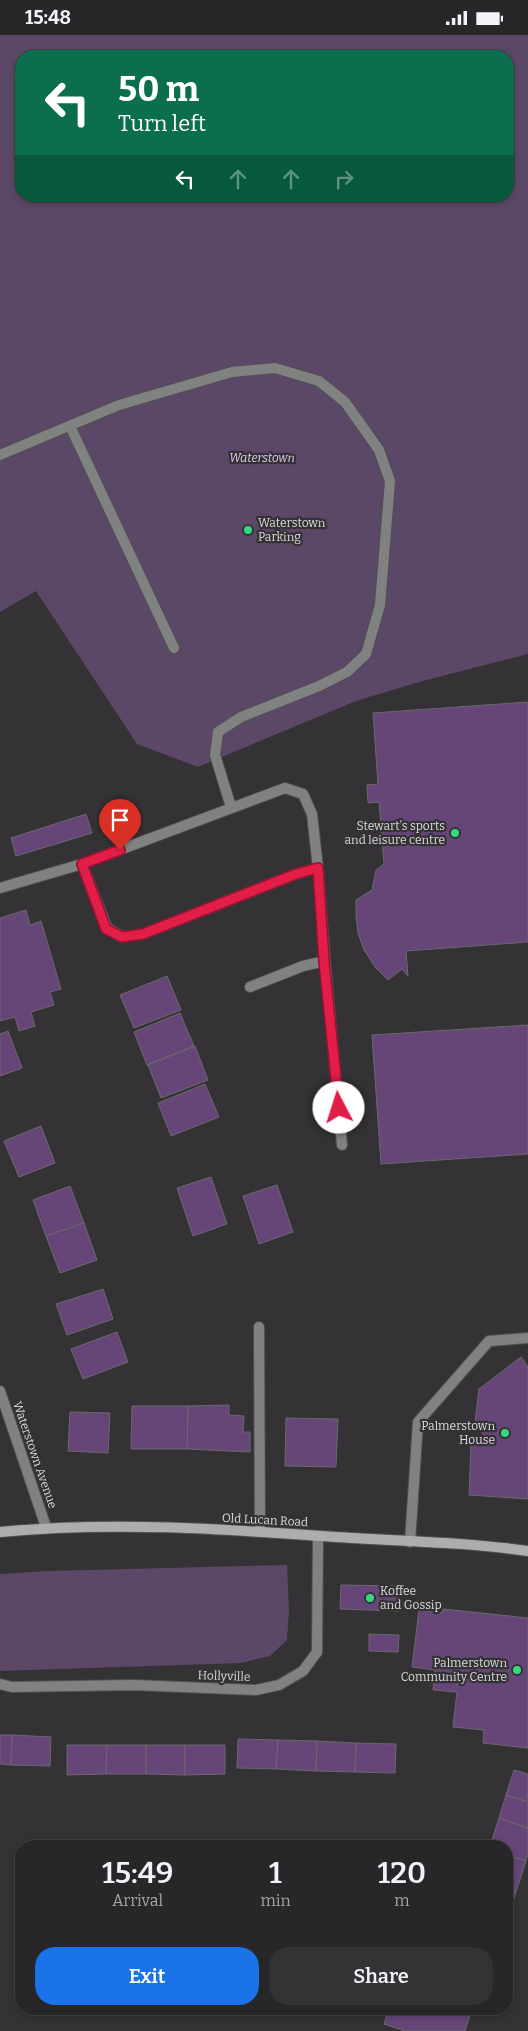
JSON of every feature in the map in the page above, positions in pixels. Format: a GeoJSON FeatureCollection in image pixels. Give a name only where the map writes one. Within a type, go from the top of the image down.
{"type":"FeatureCollection","features":[{"type":"Feature","properties":{"kind":"street"},"geometry":{"type":"LineString","coordinates":[[0,455],[119,405],[232,372],[275,368],[319,381],[345,402],[379,450],[390,481],[389,513],[380,605],[366,654],[347,672],[241,717],[218,732],[215,755],[231,807]]}},
{"type":"Feature","properties":{"kind":"street"},"geometry":{"type":"LineString","coordinates":[[70,426],[174,648]]}},
{"type":"Feature","properties":{"kind":"street"},"geometry":{"type":"LineString","coordinates":[[0,888],[82,864],[285,788],[303,794],[312,814],[342,1145]]}},
{"type":"Feature","properties":{"kind":"street"},"geometry":{"type":"LineString","coordinates":[[82,864],[106,929],[122,937],[143,934],[296,874],[318,868]]}},
{"type":"Feature","properties":{"kind":"street"},"geometry":{"type":"LineString","coordinates":[[250,987],[303,966],[324,961]]}},
{"type":"Feature","properties":{"kind":"street"},"geometry":{"type":"LineString","coordinates":[[260,1327],[260,1532]]}},
{"type":"Feature","properties":{"kind":"street"},"geometry":{"type":"LineString","coordinates":[[410,1541],[418,1421],[489,1341],[528,1338]]}},
{"type":"Feature","properties":{"kind":"street","name":"Waterstown Avenue"},"geometry":{"type":"LineString","coordinates":[[0,1391],[46,1527]]}},
{"type":"Feature","properties":{"kind":"street","name":"Old Lucan Road"},"geometry":{"type":"LineString","coordinates":[[0,1532],[46,1527],[108,1526],[318,1535],[528,1551]]}},
{"type":"Feature","properties":{"kind":"street","name":"Hollyville"},"geometry":{"type":"LineString","coordinates":[[0,1684],[12,1687],[133,1685],[256,1690],[279,1685],[303,1671],[318,1652],[318,1535]]}},
{"type":"Feature","properties":{"kind":"green space","name":"Waterstown"},"geometry":{"type":"Polygon","coordinates":[[[0,35],[528,35],[528,654],[419,682],[356,701],[198,767],[137,744],[36,591],[0,612],[0,35]]]}},
{"type":"Feature","properties":{"kind":"green space"},"geometry":{"type":"Polygon","coordinates":[[[287,1565],[289,1610],[287,1640],[270,1656],[241,1663],[0,1671],[0,1574],[47,1571],[287,1565]]]}},
{"type":"Feature","properties":{"kind":"building","name":"Stewart's sports and leisure centre"},"geometry":{"type":"Polygon","coordinates":[[[528,702],[528,942],[406,951],[408,976],[402,969],[388,980],[375,967],[364,950],[358,933],[356,915],[356,900],[372,890],[376,870],[384,864],[379,802],[368,803],[367,785],[378,784],[373,713],[528,702]]]}},
{"type":"Feature","properties":{"kind":"building"},"geometry":{"type":"Polygon","coordinates":[[[86,814],[92,833],[16,856],[11,838],[86,814]]]}},
{"type":"Feature","properties":{"kind":"building"},"geometry":{"type":"Polygon","coordinates":[[[26,910],[30,925],[41,921],[61,989],[50,992],[54,1005],[31,1012],[35,1026],[19,1031],[15,1017],[0,1021],[0,918],[26,910]]]}},
{"type":"Feature","properties":{"kind":"building"},"geometry":{"type":"Polygon","coordinates":[[[167,976],[181,1010],[134,1028],[120,995],[167,976]]]}},
{"type":"Feature","properties":{"kind":"building"},"geometry":{"type":"Polygon","coordinates":[[[180,1013],[194,1046],[147,1065],[134,1032],[180,1013]]]}},
{"type":"Feature","properties":{"kind":"building"},"geometry":{"type":"Polygon","coordinates":[[[528,1025],[528,1154],[381,1164],[372,1035],[528,1025]]]}},
{"type":"Feature","properties":{"kind":"building"},"geometry":{"type":"Polygon","coordinates":[[[8,1031],[22,1068],[0,1076],[0,1034],[8,1031]]]}},
{"type":"Feature","properties":{"kind":"building"},"geometry":{"type":"Polygon","coordinates":[[[195,1046],[208,1080],[161,1098],[148,1065],[195,1046]]]}},
{"type":"Feature","properties":{"kind":"building"},"geometry":{"type":"Polygon","coordinates":[[[205,1084],[219,1117],[171,1136],[158,1103],[205,1084]]]}},
{"type":"Feature","properties":{"kind":"building"},"geometry":{"type":"Polygon","coordinates":[[[41,1126],[55,1163],[19,1177],[4,1141],[41,1126]]]}},
{"type":"Feature","properties":{"kind":"building"},"geometry":{"type":"Polygon","coordinates":[[[211,1177],[227,1224],[193,1236],[177,1188],[211,1177]]]}},
{"type":"Feature","properties":{"kind":"building"},"geometry":{"type":"Polygon","coordinates":[[[277,1185],[293,1232],[259,1244],[243,1196],[277,1185]]]}},
{"type":"Feature","properties":{"kind":"building"},"geometry":{"type":"Polygon","coordinates":[[[70,1186],[84,1223],[46,1236],[33,1200],[70,1186]]]}},
{"type":"Feature","properties":{"kind":"building"},"geometry":{"type":"Polygon","coordinates":[[[84,1223],[97,1260],[60,1273],[46,1236],[84,1223]]]}},
{"type":"Feature","properties":{"kind":"building"},"geometry":{"type":"Polygon","coordinates":[[[103,1289],[113,1319],[67,1335],[56,1304],[103,1289]]]}},
{"type":"Feature","properties":{"kind":"building"},"geometry":{"type":"Polygon","coordinates":[[[117,1332],[128,1362],[83,1379],[71,1349],[117,1332]]]}},
{"type":"Feature","properties":{"kind":"building","name":"Palmerstown House"},"geometry":{"type":"Polygon","coordinates":[[[521,1357],[528,1367],[528,1499],[469,1495],[471,1443],[490,1444],[475,1423],[479,1389],[521,1357]]]}},
{"type":"Feature","properties":{"kind":"building"},"geometry":{"type":"Polygon","coordinates":[[[229,1405],[229,1415],[244,1416],[243,1432],[250,1432],[250,1452],[187,1449],[188,1406],[229,1405]]]}},
{"type":"Feature","properties":{"kind":"building"},"geometry":{"type":"Polygon","coordinates":[[[132,1406],[188,1406],[187,1449],[131,1449],[132,1406]]]}},
{"type":"Feature","properties":{"kind":"building"},"geometry":{"type":"Polygon","coordinates":[[[70,1412],[110,1413],[108,1453],[68,1451],[70,1412]]]}},
{"type":"Feature","properties":{"kind":"building"},"geometry":{"type":"Polygon","coordinates":[[[286,1418],[338,1419],[336,1467],[285,1466],[286,1418]]]}},
{"type":"Feature","properties":{"kind":"building","name":"Koffee and Gossip"},"geometry":{"type":"Polygon","coordinates":[[[341,1585],[400,1586],[399,1611],[340,1609],[341,1585]]]}},
{"type":"Feature","properties":{"kind":"building"},"geometry":{"type":"Polygon","coordinates":[[[443,1609],[528,1618],[528,1748],[483,1743],[484,1730],[453,1727],[457,1692],[433,1690],[435,1670],[412,1667],[419,1610],[442,1613],[443,1609]]]}},
{"type":"Feature","properties":{"kind":"building"},"geometry":{"type":"Polygon","coordinates":[[[369,1634],[399,1635],[398,1652],[369,1651],[369,1634]]]}},
{"type":"Feature","properties":{"kind":"building"},"geometry":{"type":"Polygon","coordinates":[[[0,1735],[12,1735],[11,1765],[0,1764],[0,1735]]]}},
{"type":"Feature","properties":{"kind":"building"},"geometry":{"type":"Polygon","coordinates":[[[12,1735],[51,1737],[50,1766],[11,1765],[12,1735]]]}},
{"type":"Feature","properties":{"kind":"building"},"geometry":{"type":"Polygon","coordinates":[[[238,1739],[278,1740],[276,1769],[237,1768],[238,1739]]]}},
{"type":"Feature","properties":{"kind":"building"},"geometry":{"type":"Polygon","coordinates":[[[278,1740],[317,1741],[316,1771],[276,1769],[278,1740]]]}},
{"type":"Feature","properties":{"kind":"building"},"geometry":{"type":"Polygon","coordinates":[[[317,1741],[356,1743],[355,1772],[316,1771],[317,1741]]]}},
{"type":"Feature","properties":{"kind":"building"},"geometry":{"type":"Polygon","coordinates":[[[356,1743],[396,1744],[395,1773],[355,1772],[356,1743]]]}},
{"type":"Feature","properties":{"kind":"building"},"geometry":{"type":"Polygon","coordinates":[[[67,1745],[107,1745],[106,1774],[67,1775],[67,1745]]]}},
{"type":"Feature","properties":{"kind":"building"},"geometry":{"type":"Polygon","coordinates":[[[107,1745],[146,1745],[146,1774],[106,1774],[107,1745]]]}},
{"type":"Feature","properties":{"kind":"building"},"geometry":{"type":"Polygon","coordinates":[[[146,1745],[185,1745],[185,1775],[146,1774],[146,1745]]]}},
{"type":"Feature","properties":{"kind":"building"},"geometry":{"type":"Polygon","coordinates":[[[185,1745],[225,1745],[225,1774],[185,1775],[185,1745]]]}},
{"type":"Feature","properties":{"kind":"building"},"geometry":{"type":"Polygon","coordinates":[[[514,1770],[528,1774],[528,1802],[506,1795],[514,1770]]]}},
{"type":"Feature","properties":{"kind":"building"},"geometry":{"type":"Polygon","coordinates":[[[506,1795],[528,1802],[528,1828],[499,1818],[506,1795]]]}},
{"type":"Feature","properties":{"kind":"building"},"geometry":{"type":"Polygon","coordinates":[[[499,1818],[528,1828],[528,1854],[526,1861],[513,1857],[513,1840],[492,1840],[499,1818]]]}},
{"type":"Feature","properties":{"kind":"building"},"geometry":{"type":"Polygon","coordinates":[[[513,1857],[526,1861],[516,1892],[513,1891],[513,1857]]]}},
{"type":"Feature","properties":{"kind":"building"},"geometry":{"type":"Polygon","coordinates":[[[387,2015],[470,2015],[465,2031],[405,2031],[384,2024],[387,2015]]]}},
{"type":"Feature","properties":{"kind":"place","name":"Waterstown Parking"},"geometry":{"type":"Point","coordinates":[248,530]}},
{"type":"Feature","properties":{"kind":"place","name":"Stewart's sports and leisure centre"},"geometry":{"type":"Point","coordinates":[455,833]}},
{"type":"Feature","properties":{"kind":"place","name":"Palmerstown House"},"geometry":{"type":"Point","coordinates":[505,1433]}},
{"type":"Feature","properties":{"kind":"place","name":"Koffee and Gossip"},"geometry":{"type":"Point","coordinates":[370,1598]}},
{"type":"Feature","properties":{"kind":"place","name":"Palmerstown Community Centre"},"geometry":{"type":"Point","coordinates":[517,1670]}},
{"type":"Feature","properties":{"kind":"route"},"geometry":{"type":"LineString","coordinates":[[120,850],[82,864],[106,929],[122,937],[143,934],[296,874],[318,868],[324,961],[339,1108]]}}]}
